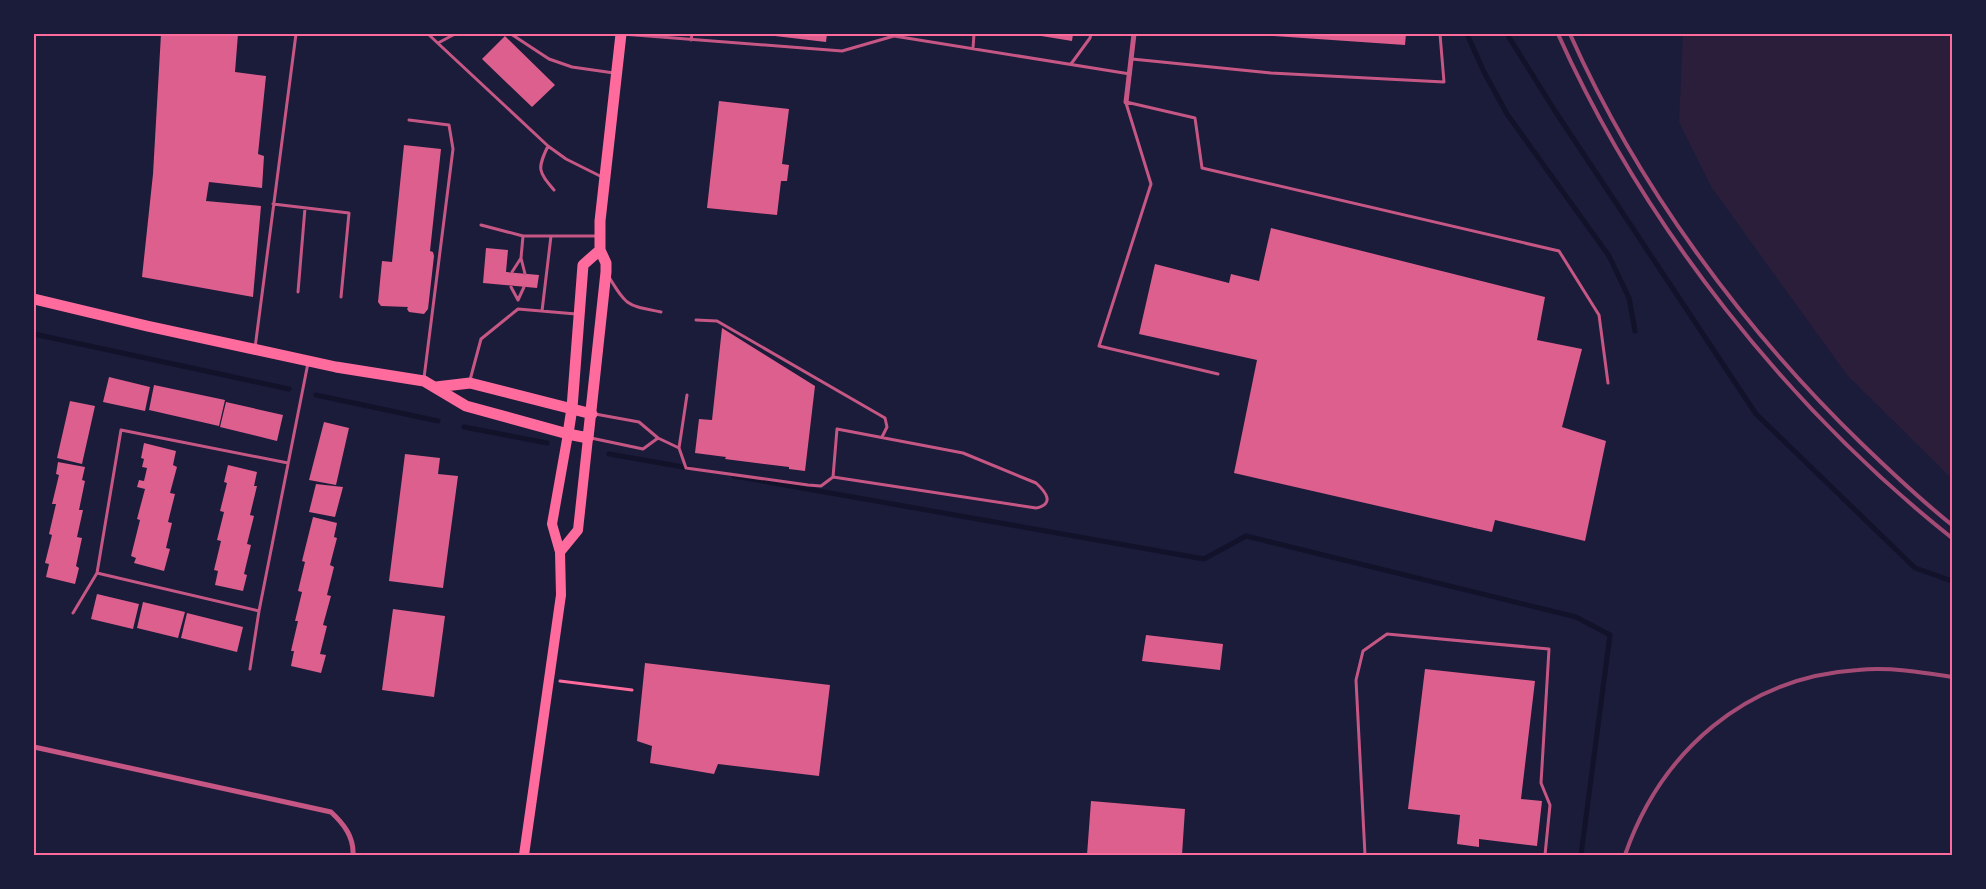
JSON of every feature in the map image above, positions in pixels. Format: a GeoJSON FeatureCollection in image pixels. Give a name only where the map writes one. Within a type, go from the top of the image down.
{"type":"FeatureCollection","features":[{"type":"Feature","properties":{"kind":"main road"},"geometry":{"type":"LineString","coordinates":[[560,552],[578,530],[592,414],[606,272],[606,263],[600,250],[604,178],[621,34]]}},
{"type":"Feature","properties":{"kind":"main road"},"geometry":{"type":"LineString","coordinates":[[524,855],[561,595],[560,552],[552,524],[572,408],[583,265],[600,250]]}},
{"type":"Feature","properties":{"kind":"main road"},"geometry":{"type":"LineString","coordinates":[[34,299],[309,361],[424,381],[466,406],[588,438]]}},
{"type":"Feature","properties":{"kind":"main road"},"geometry":{"type":"LineString","coordinates":[[436,387],[470,383],[592,414]]}},
{"type":"Feature","properties":{"kind":"street"},"geometry":{"type":"LineString","coordinates":[[1126,102],[1134,34]]}},
{"type":"Feature","properties":{"kind":"street"},"geometry":{"type":"LineString","coordinates":[[34,746],[331,812],[345,825],[354,845],[353,855]]}},
{"type":"Feature","properties":{"kind":"lane"},"geometry":{"type":"LineString","coordinates":[[255,349],[296,34]]}},
{"type":"Feature","properties":{"kind":"lane"},"geometry":{"type":"LineString","coordinates":[[428,34],[548,146],[566,159],[604,178]]}},
{"type":"Feature","properties":{"kind":"lane"},"geometry":{"type":"LineString","coordinates":[[438,43],[455,34]]}},
{"type":"Feature","properties":{"kind":"lane"},"geometry":{"type":"LineString","coordinates":[[511,34],[549,59],[572,67],[616,74]]}},
{"type":"Feature","properties":{"kind":"lane"},"geometry":{"type":"LineString","coordinates":[[621,34],[842,51],[894,36],[1130,74]]}},
{"type":"Feature","properties":{"kind":"lane"},"geometry":{"type":"LineString","coordinates":[[691,40],[692,34]]}},
{"type":"Feature","properties":{"kind":"lane"},"geometry":{"type":"LineString","coordinates":[[973,48],[974,34]]}},
{"type":"Feature","properties":{"kind":"lane"},"geometry":{"type":"LineString","coordinates":[[1071,64],[1091,34]]}},
{"type":"Feature","properties":{"kind":"lane"},"geometry":{"type":"LineString","coordinates":[[1132,59],[1271,73],[1444,82],[1440,34]]}},
{"type":"Feature","properties":{"kind":"lane"},"geometry":{"type":"LineString","coordinates":[[1126,102],[1151,184],[1099,346],[1218,374]]}},
{"type":"Feature","properties":{"kind":"lane"},"geometry":{"type":"LineString","coordinates":[[1126,102],[1195,118],[1202,168],[1558,252],[1598,315],[1608,383]]}},
{"type":"Feature","properties":{"kind":"lane"},"geometry":{"type":"LineString","coordinates":[[410,120],[449,125],[453,149],[424,381]]}},
{"type":"Feature","properties":{"kind":"lane"},"geometry":{"type":"LineString","coordinates":[[548,146],[540,162],[540,169],[543,177],[554,190]]}},
{"type":"Feature","properties":{"kind":"lane"},"geometry":{"type":"LineString","coordinates":[[273,204],[349,213],[341,297]]}},
{"type":"Feature","properties":{"kind":"lane"},"geometry":{"type":"LineString","coordinates":[[298,292],[305,208]]}},
{"type":"Feature","properties":{"kind":"lane"},"geometry":{"type":"LineString","coordinates":[[481,225],[523,236],[600,236]]}},
{"type":"Feature","properties":{"kind":"lane"},"geometry":{"type":"LineString","coordinates":[[523,236],[521,258],[526,274]]}},
{"type":"Feature","properties":{"kind":"lane"},"geometry":{"type":"LineString","coordinates":[[542,311],[551,236]]}},
{"type":"Feature","properties":{"kind":"lane"},"geometry":{"type":"LineString","coordinates":[[512,272],[521,258]]}},
{"type":"Feature","properties":{"kind":"lane"},"geometry":{"type":"LineString","coordinates":[[606,272],[620,296],[627,303],[636,307],[661,312]]}},
{"type":"Feature","properties":{"kind":"lane"},"geometry":{"type":"LineString","coordinates":[[511,287],[518,300]]}},
{"type":"Feature","properties":{"kind":"lane"},"geometry":{"type":"LineString","coordinates":[[518,309],[518,300],[524,288]]}},
{"type":"Feature","properties":{"kind":"lane"},"geometry":{"type":"LineString","coordinates":[[470,383],[481,339],[518,309],[579,314]]}},
{"type":"Feature","properties":{"kind":"lane"},"geometry":{"type":"LineString","coordinates":[[696,320],[717,321],[884,418],[887,427],[882,437]]}},
{"type":"Feature","properties":{"kind":"lane"},"geometry":{"type":"LineString","coordinates":[[250,669],[259,611],[309,361]]}},
{"type":"Feature","properties":{"kind":"lane"},"geometry":{"type":"LineString","coordinates":[[687,395],[679,448],[686,468],[808,486],[821,486],[832,477],[837,429],[964,453],[1036,484],[1043,490],[1047,498],[1046,503],[1042,507],[1036,508],[832,477]]}},
{"type":"Feature","properties":{"kind":"lane"},"geometry":{"type":"LineString","coordinates":[[592,414],[639,422],[658,438],[679,448]]}},
{"type":"Feature","properties":{"kind":"lane"},"geometry":{"type":"LineString","coordinates":[[73,613],[97,572],[121,430],[288,463]]}},
{"type":"Feature","properties":{"kind":"lane"},"geometry":{"type":"LineString","coordinates":[[588,438],[644,448],[658,438]]}},
{"type":"Feature","properties":{"kind":"lane"},"geometry":{"type":"LineString","coordinates":[[97,572],[259,611]]}},
{"type":"Feature","properties":{"kind":"lane"},"geometry":{"type":"LineString","coordinates":[[1364,855],[1356,680],[1363,651],[1387,634],[1549,649],[1541,783],[1550,804],[1545,855]]}},
{"type":"Feature","properties":{"kind":"path"},"geometry":{"type":"LineString","coordinates":[[549,680],[632,690]]}},
{"type":"Feature","properties":{"kind":"shaded area"},"geometry":{"type":"Polygon","coordinates":[[[1683,34],[1952,34],[1952,479],[1847,375],[1712,188],[1679,122],[1683,34]]]}},
{"type":"Feature","properties":{"kind":"building"},"geometry":{"type":"Polygon","coordinates":[[[161,34],[238,34],[235,72],[266,76],[258,154],[264,156],[262,188],[209,182],[206,201],[261,206],[253,297],[142,277],[153,174],[161,34]]]}},
{"type":"Feature","properties":{"kind":"building"},"geometry":{"type":"Polygon","coordinates":[[[758,34],[827,34],[826,42],[758,34]]]}},
{"type":"Feature","properties":{"kind":"building"},"geometry":{"type":"Polygon","coordinates":[[[1029,34],[1073,34],[1072,41],[1029,34]]]}},
{"type":"Feature","properties":{"kind":"building"},"geometry":{"type":"Polygon","coordinates":[[[1260,34],[1406,34],[1405,45],[1260,34]]]}},
{"type":"Feature","properties":{"kind":"building"},"geometry":{"type":"Polygon","coordinates":[[[505,36],[555,85],[532,107],[482,59],[505,36]]]}},
{"type":"Feature","properties":{"kind":"building"},"geometry":{"type":"Polygon","coordinates":[[[719,101],[789,109],[782,164],[789,165],[787,181],[781,181],[777,215],[707,208],[719,101]]]}},
{"type":"Feature","properties":{"kind":"building"},"geometry":{"type":"Polygon","coordinates":[[[404,145],[441,149],[430,251],[433,252],[434,256],[428,309],[424,314],[409,312],[408,307],[381,306],[378,302],[382,261],[392,262],[404,145]]]}},
{"type":"Feature","properties":{"kind":"building"},"geometry":{"type":"Polygon","coordinates":[[[1271,228],[1545,297],[1537,340],[1582,349],[1562,427],[1606,441],[1585,541],[1495,520],[1492,532],[1234,473],[1257,360],[1139,334],[1155,264],[1229,283],[1231,274],[1259,281],[1271,228]]]}},
{"type":"Feature","properties":{"kind":"building"},"geometry":{"type":"Polygon","coordinates":[[[486,248],[508,250],[506,272],[539,275],[537,288],[483,283],[486,248]]]}},
{"type":"Feature","properties":{"kind":"building"},"geometry":{"type":"Polygon","coordinates":[[[722,328],[815,386],[805,471],[695,453],[699,419],[712,420],[722,328]]]}},
{"type":"Feature","properties":{"kind":"building"},"geometry":{"type":"Polygon","coordinates":[[[109,377],[150,387],[145,411],[103,402],[109,377]]]}},
{"type":"Feature","properties":{"kind":"building"},"geometry":{"type":"Polygon","coordinates":[[[154,385],[225,400],[219,426],[149,410],[154,385]]]}},
{"type":"Feature","properties":{"kind":"building"},"geometry":{"type":"Polygon","coordinates":[[[70,401],[95,406],[82,464],[57,458],[70,401]]]}},
{"type":"Feature","properties":{"kind":"building"},"geometry":{"type":"Polygon","coordinates":[[[226,402],[283,415],[277,441],[220,427],[226,402]]]}},
{"type":"Feature","properties":{"kind":"building"},"geometry":{"type":"Polygon","coordinates":[[[324,422],[349,428],[336,485],[309,480],[324,422]]]}},
{"type":"Feature","properties":{"kind":"building"},"geometry":{"type":"Polygon","coordinates":[[[144,443],[176,451],[173,465],[177,467],[170,493],[175,494],[168,522],[172,523],[166,548],[170,549],[164,571],[134,563],[136,558],[131,556],[140,520],[137,519],[145,489],[137,487],[139,480],[144,481],[147,468],[142,467],[144,459],[141,458],[144,443]]]}},
{"type":"Feature","properties":{"kind":"building"},"geometry":{"type":"Polygon","coordinates":[[[405,454],[440,458],[438,474],[458,476],[443,588],[389,581],[405,454]]]}},
{"type":"Feature","properties":{"kind":"building"},"geometry":{"type":"Polygon","coordinates":[[[58,462],[85,467],[82,480],[85,481],[79,510],[83,510],[77,537],[82,538],[76,566],[79,568],[75,584],[46,577],[49,564],[45,563],[52,535],[49,534],[56,504],[52,504],[59,475],[56,474],[58,462]]]}},
{"type":"Feature","properties":{"kind":"building"},"geometry":{"type":"Polygon","coordinates":[[[228,465],[257,472],[254,486],[257,486],[250,515],[254,516],[247,544],[251,545],[244,574],[247,575],[243,591],[215,585],[218,571],[214,570],[221,541],[217,540],[224,512],[220,511],[227,483],[224,482],[228,465]]]}},
{"type":"Feature","properties":{"kind":"building"},"geometry":{"type":"Polygon","coordinates":[[[316,484],[343,487],[335,517],[309,512],[316,484]]]}},
{"type":"Feature","properties":{"kind":"building"},"geometry":{"type":"Polygon","coordinates":[[[313,517],[337,523],[334,537],[337,538],[330,565],[334,567],[327,595],[331,596],[323,625],[327,626],[320,654],[326,655],[321,673],[291,666],[294,651],[291,651],[298,621],[295,621],[302,592],[298,591],[305,562],[302,561],[313,517]]]}},
{"type":"Feature","properties":{"kind":"building"},"geometry":{"type":"Polygon","coordinates":[[[97,594],[139,604],[133,629],[91,619],[97,594]]]}},
{"type":"Feature","properties":{"kind":"building"},"geometry":{"type":"Polygon","coordinates":[[[143,602],[185,612],[178,638],[137,628],[143,602]]]}},
{"type":"Feature","properties":{"kind":"building"},"geometry":{"type":"Polygon","coordinates":[[[393,609],[445,616],[434,697],[382,690],[393,609]]]}},
{"type":"Feature","properties":{"kind":"building"},"geometry":{"type":"Polygon","coordinates":[[[187,613],[243,627],[237,652],[181,638],[187,613]]]}},
{"type":"Feature","properties":{"kind":"building"},"geometry":{"type":"Polygon","coordinates":[[[1146,635],[1223,644],[1220,670],[1142,661],[1146,635]]]}},
{"type":"Feature","properties":{"kind":"building"},"geometry":{"type":"Polygon","coordinates":[[[645,663],[830,685],[819,776],[718,764],[714,774],[650,763],[652,746],[637,741],[645,663]]]}},
{"type":"Feature","properties":{"kind":"building"},"geometry":{"type":"Polygon","coordinates":[[[1425,669],[1535,681],[1521,799],[1542,801],[1537,846],[1479,839],[1479,847],[1457,844],[1460,815],[1408,809],[1425,669]]]}},
{"type":"Feature","properties":{"kind":"building"},"geometry":{"type":"Polygon","coordinates":[[[1091,801],[1185,809],[1182,855],[1087,855],[1091,801]]]}},
{"type":"Feature","properties":{"kind":"waterway"},"geometry":{"type":"LineString","coordinates":[[1467,34],[1484,72],[1507,114],[1609,256],[1629,298],[1635,331]]}},
{"type":"Feature","properties":{"kind":"waterway"},"geometry":{"type":"LineString","coordinates":[[1507,34],[1555,111],[1756,414],[1915,568],[1952,581]]}},
{"type":"Feature","properties":{"kind":"waterway"},"geometry":{"type":"LineString","coordinates":[[34,334],[289,389]]}},
{"type":"Feature","properties":{"kind":"waterway"},"geometry":{"type":"LineString","coordinates":[[316,395],[438,421]]}},
{"type":"Feature","properties":{"kind":"waterway"},"geometry":{"type":"LineString","coordinates":[[464,427],[547,443]]}},
{"type":"Feature","properties":{"kind":"waterway"},"geometry":{"type":"LineString","coordinates":[[609,454],[689,468]]}},
{"type":"Feature","properties":{"kind":"waterway"},"geometry":{"type":"LineString","coordinates":[[734,476],[1204,559],[1246,536],[1576,617],[1610,635],[1581,855]]}},
{"type":"Feature","properties":{"kind":"railway"},"geometry":{"type":"LineString","coordinates":[[1558,34],[1593,105],[1633,175],[1677,243],[1725,309],[1778,372],[1833,431],[1891,487],[1952,538]]}},
{"type":"Feature","properties":{"kind":"railway"},"geometry":{"type":"LineString","coordinates":[[1570,34],[1627,146],[1660,200],[1735,304],[1818,400],[1884,465],[1952,525]]}},
{"type":"Feature","properties":{"kind":"railway"},"geometry":{"type":"LineString","coordinates":[[1625,855],[1641,817],[1661,783],[1685,753],[1713,726],[1745,704],[1779,687],[1817,676],[1858,670],[1893,670],[1952,677]]}}]}
